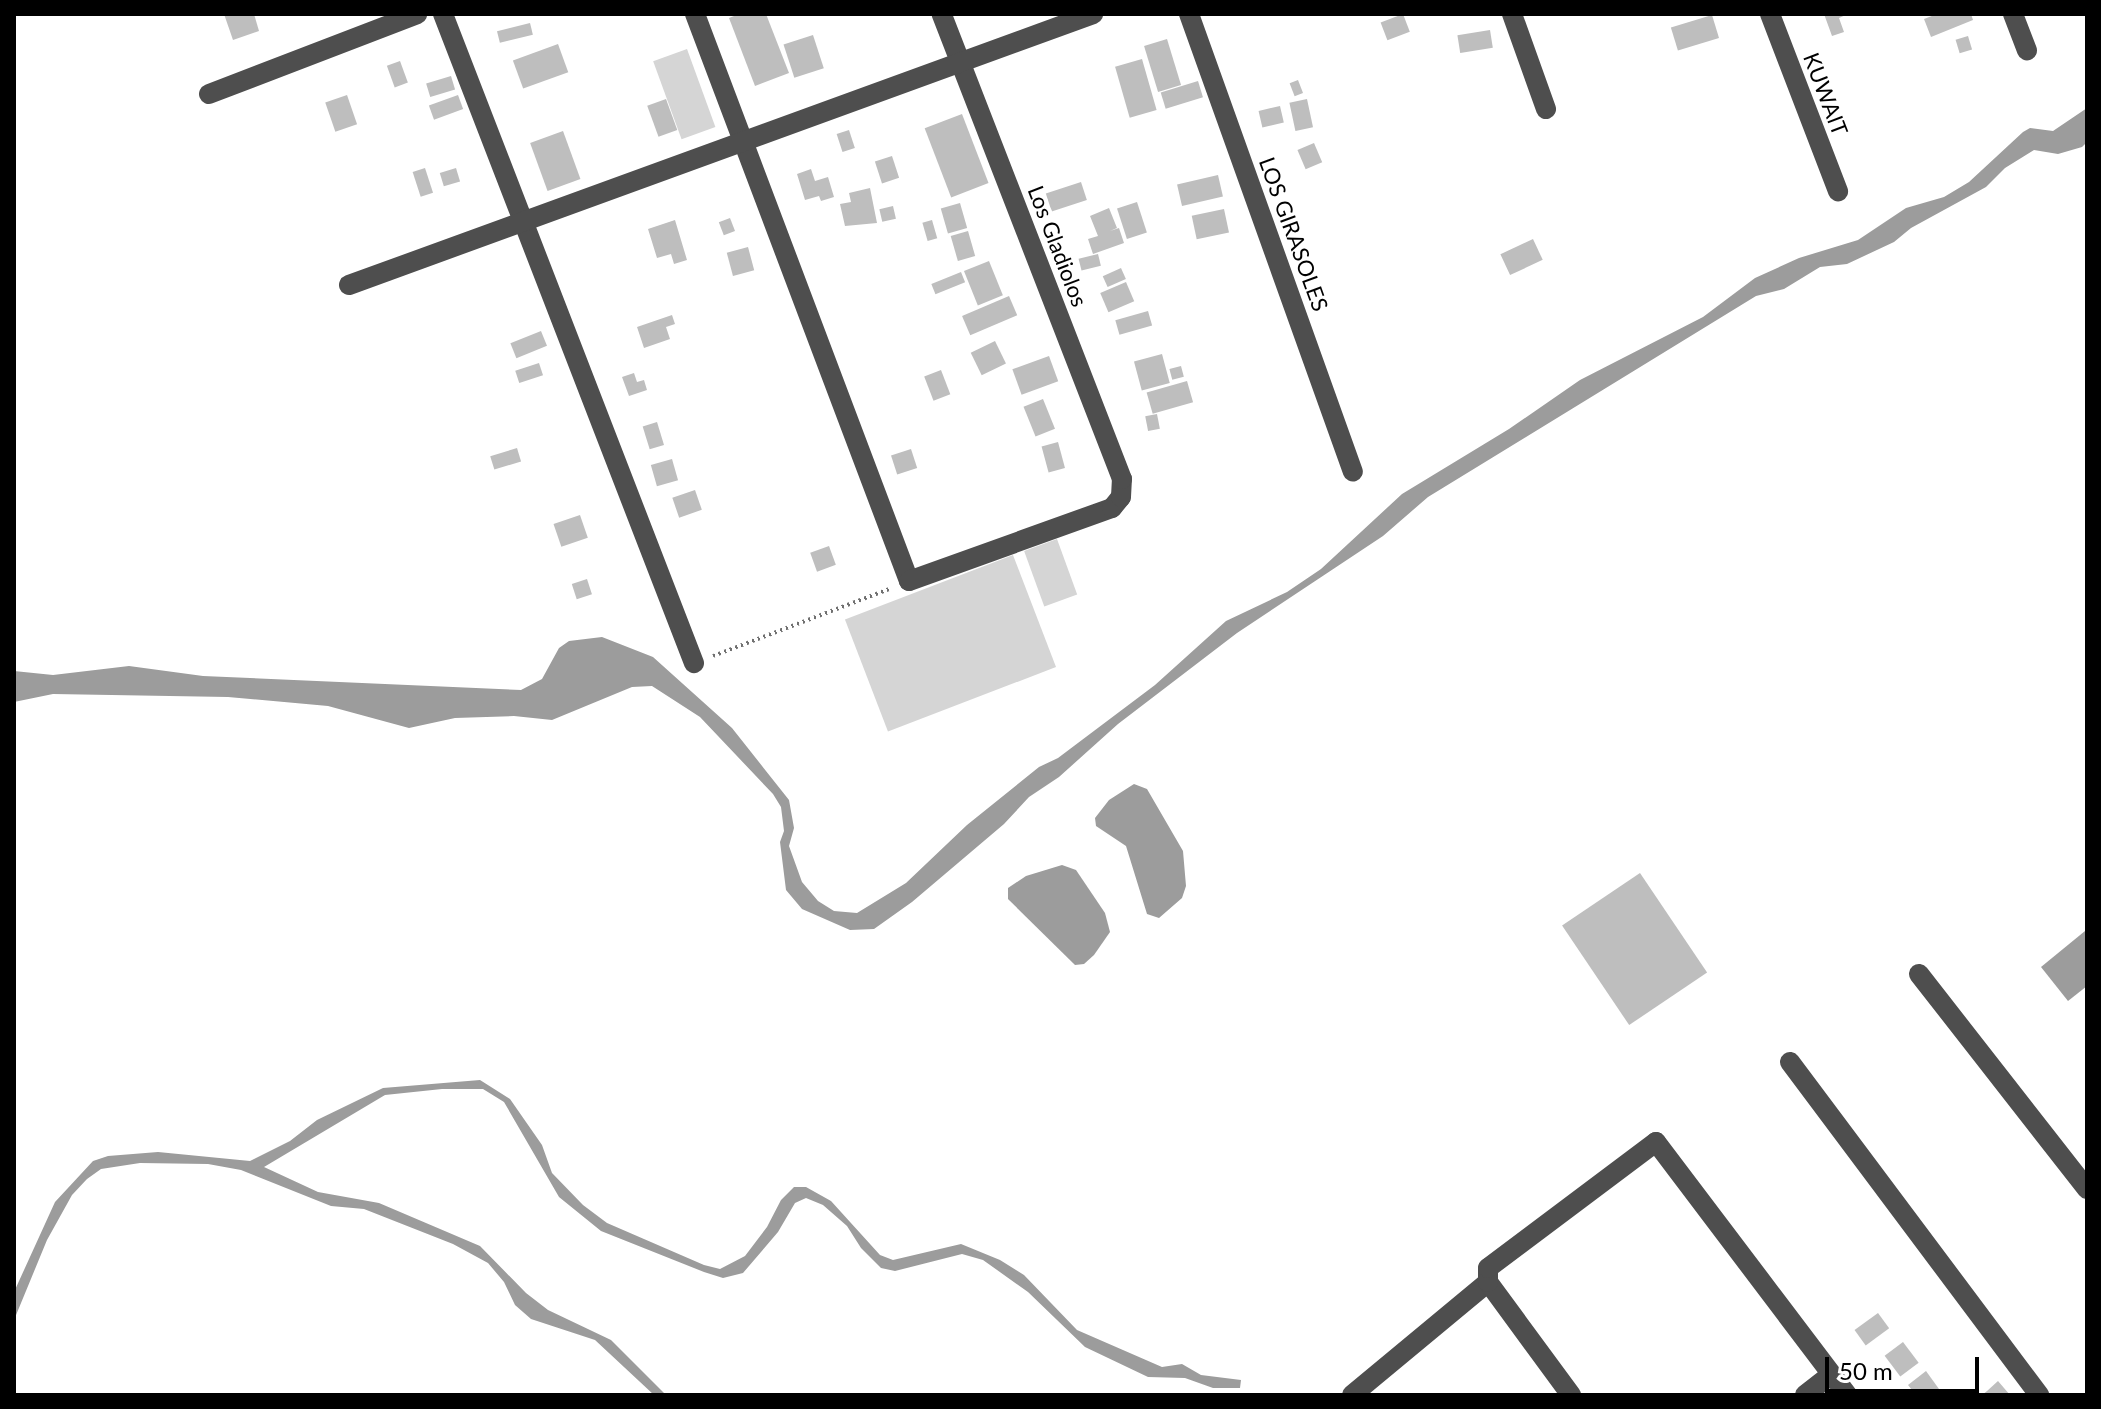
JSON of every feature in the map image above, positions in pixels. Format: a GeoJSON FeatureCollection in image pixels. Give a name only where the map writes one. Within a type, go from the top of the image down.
{"type":"FeatureCollection","features":[{"type":"Feature","properties":{"kind":"street"},"geometry":{"type":"LineString","coordinates":[[209,94],[417,14]]}},
{"type":"Feature","properties":{"kind":"street"},"geometry":{"type":"LineString","coordinates":[[443,14],[694,663]]}},
{"type":"Feature","properties":{"kind":"street"},"geometry":{"type":"LineString","coordinates":[[695,14],[909,581]]}},
{"type":"Feature","properties":{"kind":"street","name":"Los Gladiolos"},"geometry":{"type":"LineString","coordinates":[[909,581],[1112,508],[1121,497],[1122,479],[942,14]]}},
{"type":"Feature","properties":{"kind":"street"},"geometry":{"type":"LineString","coordinates":[[349,285],[1093,14]]}},
{"type":"Feature","properties":{"kind":"street","name":"LOS GIRASOLES"},"geometry":{"type":"LineString","coordinates":[[1189,14],[1353,471]]}},
{"type":"Feature","properties":{"kind":"street"},"geometry":{"type":"LineString","coordinates":[[1512,14],[1546,109]]}},
{"type":"Feature","properties":{"kind":"street","name":"KUWAIT"},"geometry":{"type":"LineString","coordinates":[[1770,14],[1838,191]]}},
{"type":"Feature","properties":{"kind":"street"},"geometry":{"type":"LineString","coordinates":[[2013,14],[2027,50]]}},
{"type":"Feature","properties":{"kind":"street"},"geometry":{"type":"LineString","coordinates":[[1919,974],[2087,1189]]}},
{"type":"Feature","properties":{"kind":"street"},"geometry":{"type":"LineString","coordinates":[[1790,1062],[2039,1395]]}},
{"type":"Feature","properties":{"kind":"street"},"geometry":{"type":"LineString","coordinates":[[1571,1395],[1488,1282],[1488,1268],[1656,1142],[1847,1395]]}},
{"type":"Feature","properties":{"kind":"street"},"geometry":{"type":"LineString","coordinates":[[1352,1395],[1488,1282]]}},
{"type":"Feature","properties":{"kind":"street"},"geometry":{"type":"LineString","coordinates":[[1805,1395],[1831,1375]]}},
{"type":"Feature","properties":{"kind":"path"},"geometry":{"type":"LineString","coordinates":[[694,663],[909,581]]}},
{"type":"Feature","properties":{"kind":"shaded area"},"geometry":{"type":"Polygon","coordinates":[[[687,49],[715,127],[682,139],[653,61],[687,49]]]}},
{"type":"Feature","properties":{"kind":"shaded area"},"geometry":{"type":"Polygon","coordinates":[[[2087,108],[2087,142],[2082,147],[2058,154],[2034,150],[2005,168],[1986,187],[1911,228],[1894,242],[1847,264],[1820,267],[1784,289],[1756,296],[1428,497],[1383,536],[1237,633],[1118,724],[1059,777],[1029,797],[1004,824],[912,902],[874,929],[850,930],[802,909],[786,890],[780,842],[784,831],[781,807],[773,794],[700,717],[652,686],[632,687],[552,720],[514,716],[455,718],[409,728],[328,706],[228,697],[53,694],[14,702],[14,671],[53,675],[129,666],[203,676],[521,690],[542,679],[559,648],[569,641],[602,637],[653,657],[732,728],[789,800],[794,828],[789,846],[802,882],[818,901],[834,911],[857,913],[906,883],[967,825],[1039,767],[1058,758],[1155,685],[1226,621],[1287,592],[1321,569],[1402,494],[1509,429],[1580,380],[1703,317],[1755,278],[1799,258],[1858,240],[1906,208],[1944,197],[1969,182],[2023,132],[2030,128],[2053,131],[2087,108]]]}},
{"type":"Feature","properties":{"kind":"shaded area"},"geometry":{"type":"Polygon","coordinates":[[[1057,539],[1077,594],[1044,606],[1024,551],[1057,539]]]}},
{"type":"Feature","properties":{"kind":"shaded area"},"geometry":{"type":"Polygon","coordinates":[[[1013,555],[1056,667],[888,732],[845,620],[1013,555]]]}},
{"type":"Feature","properties":{"kind":"shaded area"},"geometry":{"type":"Polygon","coordinates":[[[1134,784],[1147,789],[1183,851],[1186,886],[1182,898],[1159,918],[1147,914],[1126,846],[1096,826],[1095,818],[1109,800],[1134,784]]]}},
{"type":"Feature","properties":{"kind":"shaded area"},"geometry":{"type":"Polygon","coordinates":[[[1062,865],[1076,870],[1105,913],[1110,932],[1084,964],[1075,965],[1008,899],[1008,888],[1026,876],[1062,865]]]}},
{"type":"Feature","properties":{"kind":"shaded area"},"geometry":{"type":"Polygon","coordinates":[[[2085,931],[2087,986],[2068,1001],[2041,967],[2085,931]]]}},
{"type":"Feature","properties":{"kind":"shaded area"},"geometry":{"type":"Polygon","coordinates":[[[480,1080],[510,1099],[542,1145],[552,1173],[583,1205],[607,1223],[704,1265],[720,1269],[745,1256],[767,1227],[781,1200],[794,1187],[806,1187],[831,1201],[880,1255],[893,1260],[961,1244],[1000,1260],[1024,1275],[1077,1330],[1162,1367],[1182,1364],[1201,1375],[1241,1380],[1240,1388],[1213,1388],[1185,1378],[1148,1377],[1085,1347],[1028,1292],[983,1260],[962,1254],[895,1271],[881,1268],[861,1248],[847,1226],[823,1205],[806,1198],[795,1203],[778,1232],[743,1273],[723,1278],[704,1272],[601,1231],[559,1197],[504,1102],[483,1089],[442,1089],[385,1095],[264,1167],[318,1192],[379,1203],[480,1246],[526,1293],[548,1310],[611,1340],[666,1395],[654,1395],[595,1340],[531,1319],[515,1305],[504,1282],[488,1263],[453,1244],[364,1209],[331,1206],[241,1170],[208,1164],[140,1163],[101,1169],[87,1179],[72,1195],[47,1240],[14,1320],[14,1292],[55,1202],[93,1161],[108,1156],[158,1152],[250,1161],[290,1141],[317,1120],[383,1088],[480,1080]]]}},
{"type":"Feature","properties":{"kind":"building"},"geometry":{"type":"Polygon","coordinates":[[[224,14],[254,14],[259,31],[233,40],[224,14]]]}},
{"type":"Feature","properties":{"kind":"building"},"geometry":{"type":"Polygon","coordinates":[[[739,14],[766,14],[789,73],[755,86],[729,18],[739,14]]]}},
{"type":"Feature","properties":{"kind":"building"},"geometry":{"type":"Polygon","coordinates":[[[1403,14],[1410,32],[1387,40],[1381,23],[1403,14]]]}},
{"type":"Feature","properties":{"kind":"building"},"geometry":{"type":"Polygon","coordinates":[[[1824,14],[1848,14],[1839,18],[1844,32],[1832,36],[1824,14]]]}},
{"type":"Feature","properties":{"kind":"building"},"geometry":{"type":"Polygon","coordinates":[[[1937,14],[1971,14],[1973,20],[1931,37],[1924,19],[1937,14]]]}},
{"type":"Feature","properties":{"kind":"building"},"geometry":{"type":"Polygon","coordinates":[[[1712,15],[1719,38],[1678,51],[1671,28],[1712,15]]]}},
{"type":"Feature","properties":{"kind":"building"},"geometry":{"type":"Polygon","coordinates":[[[530,23],[533,35],[500,43],[497,31],[530,23]]]}},
{"type":"Feature","properties":{"kind":"building"},"geometry":{"type":"Polygon","coordinates":[[[1490,30],[1493,48],[1460,53],[1457,35],[1490,30]]]}},
{"type":"Feature","properties":{"kind":"building"},"geometry":{"type":"Polygon","coordinates":[[[813,35],[824,68],[794,78],[784,45],[813,35]]]}},
{"type":"Feature","properties":{"kind":"building"},"geometry":{"type":"Polygon","coordinates":[[[1968,36],[1972,49],[1960,53],[1956,40],[1968,36]]]}},
{"type":"Feature","properties":{"kind":"building"},"geometry":{"type":"Polygon","coordinates":[[[1167,39],[1181,85],[1158,92],[1144,46],[1167,39]]]}},
{"type":"Feature","properties":{"kind":"building"},"geometry":{"type":"Polygon","coordinates":[[[558,44],[568,72],[523,89],[513,60],[558,44]]]}},
{"type":"Feature","properties":{"kind":"building"},"geometry":{"type":"Polygon","coordinates":[[[1142,59],[1157,110],[1130,118],[1115,67],[1142,59]]]}},
{"type":"Feature","properties":{"kind":"building"},"geometry":{"type":"Polygon","coordinates":[[[400,61],[408,83],[395,87],[387,66],[400,61]]]}},
{"type":"Feature","properties":{"kind":"building"},"geometry":{"type":"Polygon","coordinates":[[[451,76],[455,89],[430,97],[426,84],[451,76]]]}},
{"type":"Feature","properties":{"kind":"building"},"geometry":{"type":"Polygon","coordinates":[[[1298,80],[1303,93],[1295,96],[1290,83],[1298,80]]]}},
{"type":"Feature","properties":{"kind":"building"},"geometry":{"type":"Polygon","coordinates":[[[1198,81],[1203,97],[1166,109],[1161,92],[1198,81]]]}},
{"type":"Feature","properties":{"kind":"building"},"geometry":{"type":"Polygon","coordinates":[[[347,95],[357,124],[335,132],[325,102],[347,95]]]}},
{"type":"Feature","properties":{"kind":"building"},"geometry":{"type":"Polygon","coordinates":[[[458,95],[463,109],[434,120],[429,106],[458,95]]]}},
{"type":"Feature","properties":{"kind":"building"},"geometry":{"type":"Polygon","coordinates":[[[666,99],[677,130],[658,137],[647,106],[666,99]]]}},
{"type":"Feature","properties":{"kind":"building"},"geometry":{"type":"Polygon","coordinates":[[[1307,99],[1313,127],[1295,131],[1289,103],[1307,99]]]}},
{"type":"Feature","properties":{"kind":"building"},"geometry":{"type":"Polygon","coordinates":[[[1280,106],[1284,123],[1262,128],[1259,111],[1280,106]]]}},
{"type":"Feature","properties":{"kind":"building"},"geometry":{"type":"Polygon","coordinates":[[[962,114],[989,183],[951,197],[925,128],[962,114]]]}},
{"type":"Feature","properties":{"kind":"building"},"geometry":{"type":"Polygon","coordinates":[[[849,130],[855,148],[843,152],[837,134],[849,130]]]}},
{"type":"Feature","properties":{"kind":"building"},"geometry":{"type":"Polygon","coordinates":[[[563,131],[580,179],[548,191],[530,143],[563,131]]]}},
{"type":"Feature","properties":{"kind":"building"},"geometry":{"type":"Polygon","coordinates":[[[1314,143],[1322,162],[1306,169],[1297,150],[1314,143]]]}},
{"type":"Feature","properties":{"kind":"building"},"geometry":{"type":"Polygon","coordinates":[[[892,156],[899,178],[882,183],[875,162],[892,156]]]}},
{"type":"Feature","properties":{"kind":"building"},"geometry":{"type":"Polygon","coordinates":[[[425,168],[433,193],[421,197],[413,172],[425,168]]]}},
{"type":"Feature","properties":{"kind":"building"},"geometry":{"type":"Polygon","coordinates":[[[456,168],[460,181],[444,186],[440,173],[456,168]]]}},
{"type":"Feature","properties":{"kind":"building"},"geometry":{"type":"Polygon","coordinates":[[[811,169],[815,181],[828,177],[834,197],[821,201],[819,196],[805,200],[797,174],[811,169]]]}},
{"type":"Feature","properties":{"kind":"building"},"geometry":{"type":"Polygon","coordinates":[[[1218,175],[1223,196],[1182,206],[1177,184],[1218,175]]]}},
{"type":"Feature","properties":{"kind":"building"},"geometry":{"type":"Polygon","coordinates":[[[1081,182],[1087,200],[1052,212],[1046,193],[1081,182]]]}},
{"type":"Feature","properties":{"kind":"building"},"geometry":{"type":"Polygon","coordinates":[[[870,188],[877,223],[845,226],[840,204],[851,202],[849,193],[870,188]]]}},
{"type":"Feature","properties":{"kind":"building"},"geometry":{"type":"Polygon","coordinates":[[[1137,202],[1147,232],[1127,239],[1117,208],[1137,202]]]}},
{"type":"Feature","properties":{"kind":"building"},"geometry":{"type":"Polygon","coordinates":[[[960,203],[967,228],[948,234],[941,209],[960,203]]]}},
{"type":"Feature","properties":{"kind":"building"},"geometry":{"type":"Polygon","coordinates":[[[893,206],[896,219],[882,222],[879,209],[893,206]]]}},
{"type":"Feature","properties":{"kind":"building"},"geometry":{"type":"Polygon","coordinates":[[[1109,208],[1117,228],[1110,231],[1119,228],[1124,243],[1093,254],[1088,239],[1098,236],[1090,216],[1109,208]]]}},
{"type":"Feature","properties":{"kind":"building"},"geometry":{"type":"Polygon","coordinates":[[[1224,209],[1229,232],[1197,239],[1192,216],[1224,209]]]}},
{"type":"Feature","properties":{"kind":"building"},"geometry":{"type":"Polygon","coordinates":[[[730,218],[735,231],[724,235],[719,222],[730,218]]]}},
{"type":"Feature","properties":{"kind":"building"},"geometry":{"type":"Polygon","coordinates":[[[675,220],[687,260],[674,264],[671,254],[657,258],[648,229],[675,220]]]}},
{"type":"Feature","properties":{"kind":"building"},"geometry":{"type":"Polygon","coordinates":[[[932,220],[937,238],[928,241],[922,223],[932,220]]]}},
{"type":"Feature","properties":{"kind":"building"},"geometry":{"type":"Polygon","coordinates":[[[968,231],[975,256],[958,261],[951,236],[968,231]]]}},
{"type":"Feature","properties":{"kind":"building"},"geometry":{"type":"Polygon","coordinates":[[[1533,239],[1543,260],[1510,275],[1500,254],[1533,239]]]}},
{"type":"Feature","properties":{"kind":"building"},"geometry":{"type":"Polygon","coordinates":[[[748,247],[754,270],[733,276],[727,253],[748,247]]]}},
{"type":"Feature","properties":{"kind":"building"},"geometry":{"type":"Polygon","coordinates":[[[1098,254],[1101,266],[1081,270],[1079,259],[1098,254]]]}},
{"type":"Feature","properties":{"kind":"building"},"geometry":{"type":"Polygon","coordinates":[[[989,261],[1003,295],[978,305],[964,271],[989,261]]]}},
{"type":"Feature","properties":{"kind":"building"},"geometry":{"type":"Polygon","coordinates":[[[1121,268],[1126,279],[1108,287],[1103,276],[1121,268]]]}},
{"type":"Feature","properties":{"kind":"building"},"geometry":{"type":"Polygon","coordinates":[[[961,272],[965,282],[935,294],[931,284],[961,272]]]}},
{"type":"Feature","properties":{"kind":"building"},"geometry":{"type":"Polygon","coordinates":[[[1126,282],[1134,301],[1108,312],[1100,293],[1126,282]]]}},
{"type":"Feature","properties":{"kind":"building"},"geometry":{"type":"Polygon","coordinates":[[[1009,296],[1017,315],[970,335],[962,316],[1009,296]]]}},
{"type":"Feature","properties":{"kind":"building"},"geometry":{"type":"Polygon","coordinates":[[[1148,311],[1152,325],[1119,335],[1115,320],[1148,311]]]}},
{"type":"Feature","properties":{"kind":"building"},"geometry":{"type":"Polygon","coordinates":[[[672,315],[675,324],[666,327],[670,339],[644,348],[637,327],[672,315]]]}},
{"type":"Feature","properties":{"kind":"building"},"geometry":{"type":"Polygon","coordinates":[[[541,331],[547,346],[516,358],[510,343],[541,331]]]}},
{"type":"Feature","properties":{"kind":"building"},"geometry":{"type":"Polygon","coordinates":[[[995,341],[1006,363],[982,375],[971,353],[995,341]]]}},
{"type":"Feature","properties":{"kind":"building"},"geometry":{"type":"Polygon","coordinates":[[[1162,354],[1170,383],[1142,390],[1134,362],[1162,354]]]}},
{"type":"Feature","properties":{"kind":"building"},"geometry":{"type":"Polygon","coordinates":[[[1049,356],[1058,381],[1022,395],[1012,369],[1049,356]]]}},
{"type":"Feature","properties":{"kind":"building"},"geometry":{"type":"Polygon","coordinates":[[[539,363],[543,375],[519,383],[515,371],[539,363]]]}},
{"type":"Feature","properties":{"kind":"building"},"geometry":{"type":"Polygon","coordinates":[[[1181,366],[1184,377],[1172,380],[1169,369],[1181,366]]]}},
{"type":"Feature","properties":{"kind":"building"},"geometry":{"type":"Polygon","coordinates":[[[941,370],[950,394],[934,401],[924,376],[941,370]]]}},
{"type":"Feature","properties":{"kind":"building"},"geometry":{"type":"Polygon","coordinates":[[[634,373],[637,382],[644,380],[647,390],[629,396],[622,377],[634,373]]]}},
{"type":"Feature","properties":{"kind":"building"},"geometry":{"type":"Polygon","coordinates":[[[1187,381],[1193,402],[1153,414],[1147,393],[1187,381]]]}},
{"type":"Feature","properties":{"kind":"building"},"geometry":{"type":"Polygon","coordinates":[[[1043,399],[1055,429],[1036,437],[1024,407],[1043,399]]]}},
{"type":"Feature","properties":{"kind":"building"},"geometry":{"type":"Polygon","coordinates":[[[1157,414],[1160,429],[1148,431],[1145,416],[1157,414]]]}},
{"type":"Feature","properties":{"kind":"building"},"geometry":{"type":"Polygon","coordinates":[[[657,422],[664,445],[650,449],[643,426],[657,422]]]}},
{"type":"Feature","properties":{"kind":"building"},"geometry":{"type":"Polygon","coordinates":[[[1058,442],[1065,468],[1049,472],[1042,446],[1058,442]]]}},
{"type":"Feature","properties":{"kind":"building"},"geometry":{"type":"Polygon","coordinates":[[[517,448],[521,461],[494,470],[490,456],[517,448]]]}},
{"type":"Feature","properties":{"kind":"building"},"geometry":{"type":"Polygon","coordinates":[[[911,449],[917,468],[897,475],[891,455],[911,449]]]}},
{"type":"Feature","properties":{"kind":"building"},"geometry":{"type":"Polygon","coordinates":[[[672,459],[678,480],[657,486],[651,465],[672,459]]]}},
{"type":"Feature","properties":{"kind":"building"},"geometry":{"type":"Polygon","coordinates":[[[695,490],[702,510],[679,518],[672,498],[695,490]]]}},
{"type":"Feature","properties":{"kind":"building"},"geometry":{"type":"Polygon","coordinates":[[[580,515],[588,538],[561,547],[554,524],[580,515]]]}},
{"type":"Feature","properties":{"kind":"building"},"geometry":{"type":"Polygon","coordinates":[[[829,546],[836,565],[817,572],[810,553],[829,546]]]}},
{"type":"Feature","properties":{"kind":"building"},"geometry":{"type":"Polygon","coordinates":[[[587,579],[592,594],[577,599],[572,584],[587,579]]]}},
{"type":"Feature","properties":{"kind":"building"},"geometry":{"type":"Polygon","coordinates":[[[1640,873],[1707,972],[1629,1025],[1562,926],[1640,873]]]}},
{"type":"Feature","properties":{"kind":"building"},"geometry":{"type":"Polygon","coordinates":[[[1878,1313],[1889,1328],[1866,1345],[1855,1330],[1878,1313]]]}},
{"type":"Feature","properties":{"kind":"building"},"geometry":{"type":"Polygon","coordinates":[[[1903,1342],[1919,1363],[1900,1377],[1885,1356],[1903,1342]]]}},
{"type":"Feature","properties":{"kind":"building"},"geometry":{"type":"Polygon","coordinates":[[[1926,1371],[1939,1389],[1931,1395],[1916,1395],[1908,1385],[1926,1371]]]}},
{"type":"Feature","properties":{"kind":"building"},"geometry":{"type":"Polygon","coordinates":[[[1998,1381],[2010,1395],[1982,1395],[1987,1391],[1998,1381]]]}}]}
